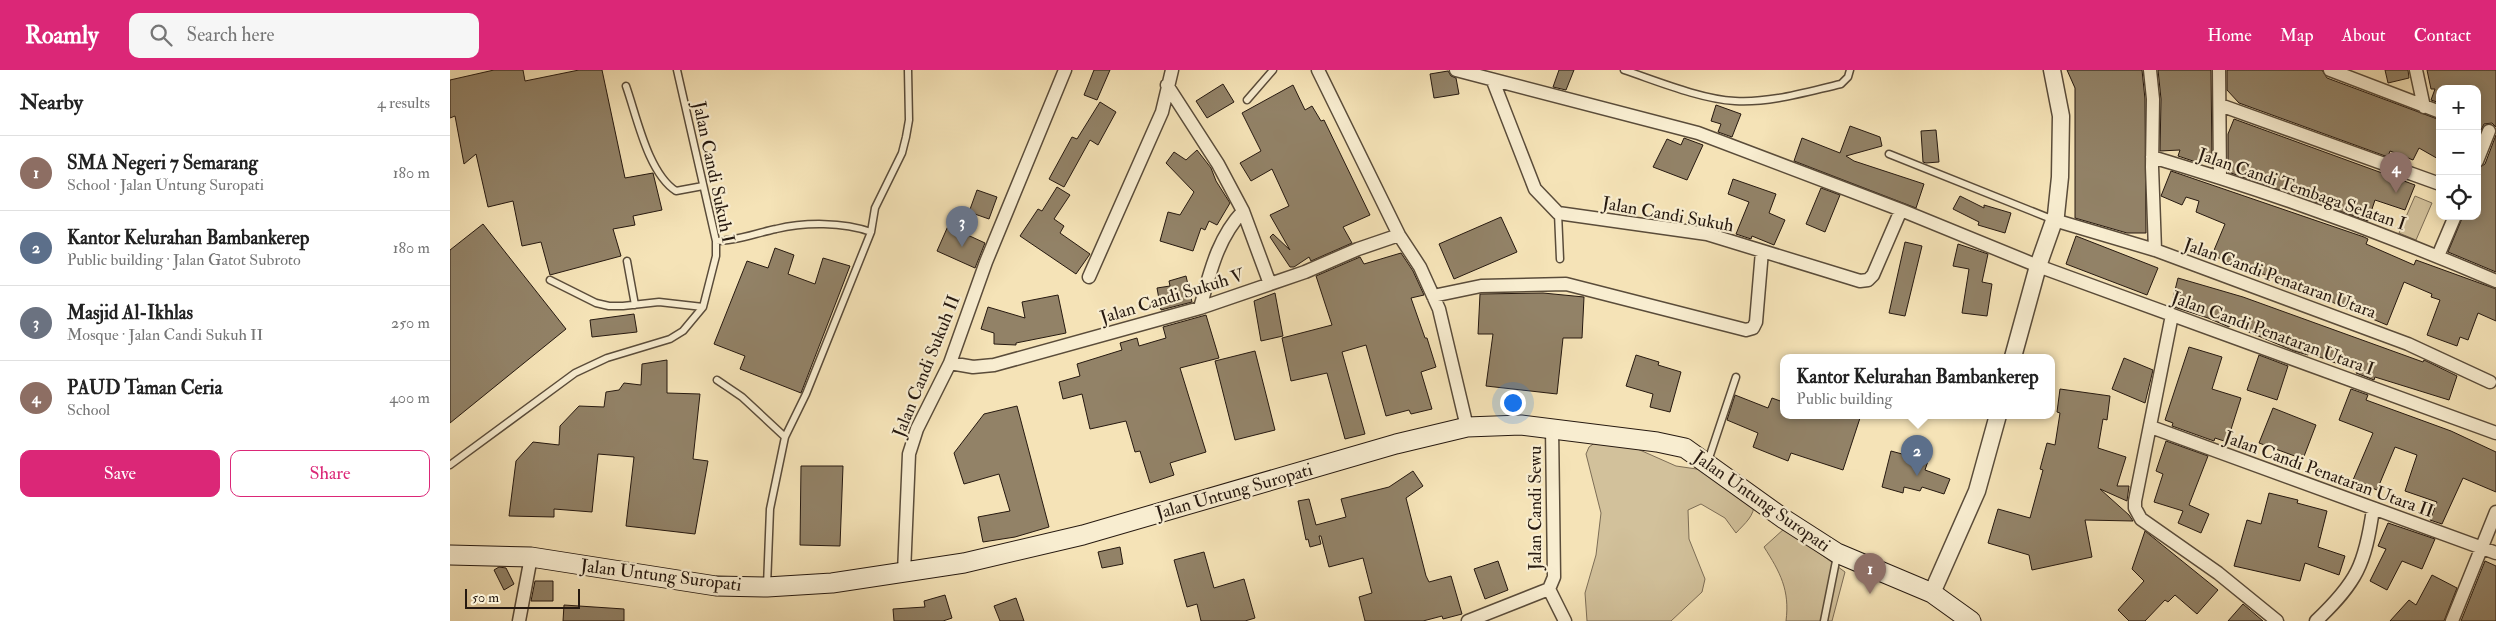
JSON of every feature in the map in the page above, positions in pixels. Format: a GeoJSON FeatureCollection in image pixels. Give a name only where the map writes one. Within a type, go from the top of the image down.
{"type":"FeatureCollection","features":[{"type":"Feature","properties":{"kind":"main road","name":"Jalan Untung Suropati"},"geometry":{"type":"LineString","coordinates":[[450,555],[531,558],[716,586],[767,587],[832,583],[964,563],[1083,535],[1396,444],[1467,427],[1521,425],[1552,427],[1685,448],[1784,519],[1837,553],[1932,593],[1971,621]]}},
{"type":"Feature","properties":{"kind":"street","name":"Jalan Candi Sukuh II"},"geometry":{"type":"LineString","coordinates":[[904,573],[909,454],[917,429],[950,363],[986,262],[1065,70]]}},
{"type":"Feature","properties":{"kind":"street"},"geometry":{"type":"LineString","coordinates":[[1089,277],[1162,112],[1172,70]]}},
{"type":"Feature","properties":{"kind":"street"},"geometry":{"type":"LineString","coordinates":[[1318,70],[1399,235],[1420,267],[1439,309],[1467,427]]}},
{"type":"Feature","properties":{"kind":"street"},"geometry":{"type":"LineString","coordinates":[[1456,70],[1698,134],[1901,210],[2038,266]]}},
{"type":"Feature","properties":{"kind":"street"},"geometry":{"type":"LineString","coordinates":[[2014,354],[2038,266],[2054,220],[2060,177],[2061,116],[2052,70]]}},
{"type":"Feature","properties":{"kind":"street"},"geometry":{"type":"LineString","coordinates":[[2150,70],[2153,99],[2152,157],[2155,250]]}},
{"type":"Feature","properties":{"kind":"street"},"geometry":{"type":"LineString","coordinates":[[2219,70],[2220,177]]}},
{"type":"Feature","properties":{"kind":"street"},"geometry":{"type":"LineString","coordinates":[[2330,70],[2436,110]]}},
{"type":"Feature","properties":{"kind":"street"},"geometry":{"type":"LineString","coordinates":[[2416,70],[2424,106]]}},
{"type":"Feature","properties":{"kind":"street"},"geometry":{"type":"LineString","coordinates":[[1493,81],[1535,189],[1558,213]]}},
{"type":"Feature","properties":{"kind":"street"},"geometry":{"type":"LineString","coordinates":[[1167,85],[1218,164],[1243,212],[1270,284]]}},
{"type":"Feature","properties":{"kind":"street"},"geometry":{"type":"LineString","coordinates":[[2220,105],[2436,183]]}},
{"type":"Feature","properties":{"kind":"street"},"geometry":{"type":"LineString","coordinates":[[2481,150],[2488,131]]}},
{"type":"Feature","properties":{"kind":"street","name":"Jalan Candi Tembaga Selatan I"},"geometry":{"type":"LineString","coordinates":[[2152,157],[2220,177],[2438,256],[2496,281]]}},
{"type":"Feature","properties":{"kind":"street","name":"Jalan Candi Sukuh"},"geometry":{"type":"LineString","coordinates":[[1558,213],[1707,234],[1860,281],[1868,280],[1873,275],[1901,210]]}},
{"type":"Feature","properties":{"kind":"street"},"geometry":{"type":"LineString","coordinates":[[1200,308],[1218,248],[1230,226],[1243,212]]}},
{"type":"Feature","properties":{"kind":"street","name":"Jalan Candi Penataran Utara"},"geometry":{"type":"LineString","coordinates":[[2054,220],[2155,250],[2408,344],[2490,382]]}},
{"type":"Feature","properties":{"kind":"street"},"geometry":{"type":"LineString","coordinates":[[2438,256],[2453,220]]}},
{"type":"Feature","properties":{"kind":"street","name":"Jalan Candi Sukuh V"},"geometry":{"type":"LineString","coordinates":[[950,363],[973,367],[994,365],[1200,308],[1270,284],[1399,235]]}},
{"type":"Feature","properties":{"kind":"street"},"geometry":{"type":"LineString","coordinates":[[1433,296],[1481,286],[1566,284],[1746,330],[1753,328],[1756,322],[1762,251]]}},
{"type":"Feature","properties":{"kind":"street","name":"Jalan Candi Penataran Utara I"},"geometry":{"type":"LineString","coordinates":[[2038,266],[2496,433]]}},
{"type":"Feature","properties":{"kind":"street"},"geometry":{"type":"LineString","coordinates":[[2172,315],[2135,501],[2138,514],[2277,621]]}},
{"type":"Feature","properties":{"kind":"street"},"geometry":{"type":"LineString","coordinates":[[1932,593],[1977,491],[1997,419]]}},
{"type":"Feature","properties":{"kind":"street","name":"Jalan Candi Sewu"},"geometry":{"type":"LineString","coordinates":[[1468,621],[1549,589],[1554,577],[1552,427]]}},
{"type":"Feature","properties":{"kind":"street","name":"Jalan Candi Penataran Utara II"},"geometry":{"type":"LineString","coordinates":[[2151,427],[2496,553]]}},
{"type":"Feature","properties":{"kind":"street"},"geometry":{"type":"LineString","coordinates":[[2316,621],[2345,592],[2358,573],[2367,548],[2373,509]]}},
{"type":"Feature","properties":{"kind":"street"},"geometry":{"type":"LineString","coordinates":[[2452,621],[2496,512]]}},
{"type":"Feature","properties":{"kind":"street"},"geometry":{"type":"LineString","coordinates":[[519,621],[531,558]]}},
{"type":"Feature","properties":{"kind":"street","name":"Jalan Candi Sewu"},"geometry":{"type":"LineString","coordinates":[[1549,589],[1565,621]]}},
{"type":"Feature","properties":{"kind":"lane","name":"Jalan Candi Sukuh I"},"geometry":{"type":"LineString","coordinates":[[450,464],[575,372],[607,358],[670,339],[683,331],[703,307],[716,256],[716,241],[677,70]]}},
{"type":"Feature","properties":{"kind":"lane"},"geometry":{"type":"LineString","coordinates":[[767,587],[770,509],[784,437],[806,394],[871,232],[875,208],[898,162],[906,137],[908,70]]}},
{"type":"Feature","properties":{"kind":"lane"},"geometry":{"type":"LineString","coordinates":[[1248,100],[1273,70]]}},
{"type":"Feature","properties":{"kind":"lane"},"geometry":{"type":"LineString","coordinates":[[1624,70],[1707,96],[1734,101],[1771,100],[1841,84],[1848,77],[1850,70]]}},
{"type":"Feature","properties":{"kind":"lane"},"geometry":{"type":"LineString","coordinates":[[626,86],[653,163],[665,184],[676,191],[703,186]]}},
{"type":"Feature","properties":{"kind":"lane"},"geometry":{"type":"LineString","coordinates":[[1889,154],[2054,220]]}},
{"type":"Feature","properties":{"kind":"lane"},"geometry":{"type":"LineString","coordinates":[[1558,213],[1560,259]]}},
{"type":"Feature","properties":{"kind":"lane"},"geometry":{"type":"LineString","coordinates":[[716,241],[734,240],[790,226],[852,225],[871,232]]}},
{"type":"Feature","properties":{"kind":"lane"},"geometry":{"type":"LineString","coordinates":[[627,261],[635,305]]}},
{"type":"Feature","properties":{"kind":"lane"},"geometry":{"type":"LineString","coordinates":[[550,280],[596,303],[609,306],[659,302],[703,307]]}},
{"type":"Feature","properties":{"kind":"lane"},"geometry":{"type":"LineString","coordinates":[[1707,462],[1736,377]]}},
{"type":"Feature","properties":{"kind":"lane"},"geometry":{"type":"LineString","coordinates":[[717,380],[742,397],[784,437]]}},
{"type":"Feature","properties":{"kind":"lane"},"geometry":{"type":"LineString","coordinates":[[1824,621],[1837,553]]}},
{"type":"Feature","properties":{"kind":"shaded area"},"geometry":{"type":"Polygon","coordinates":[[[2415,196],[2432,203],[2416,240],[2399,233],[2415,196]]]}},
{"type":"Feature","properties":{"kind":"shaded area"},"geometry":{"type":"Polygon","coordinates":[[[1596,442],[1633,447],[1676,466],[1710,471],[1754,502],[1751,515],[1736,533],[1725,518],[1701,504],[1688,510],[1689,539],[1705,579],[1702,592],[1671,621],[1587,621],[1585,593],[1596,555],[1601,513],[1586,454],[1589,447],[1596,442]]]}},
{"type":"Feature","properties":{"kind":"shaded area"},"geometry":{"type":"Polygon","coordinates":[[[1785,528],[1845,572],[1832,621],[1786,621],[1785,591],[1779,573],[1764,547],[1785,528]]]}},
{"type":"Feature","properties":{"kind":"building"},"geometry":{"type":"Polygon","coordinates":[[[494,70],[523,70],[525,81],[579,70],[602,70],[625,178],[653,173],[662,210],[633,216],[635,225],[613,229],[621,256],[550,275],[541,242],[522,246],[513,201],[488,207],[476,154],[464,164],[455,116],[450,118],[450,80],[494,70]]]}},
{"type":"Feature","properties":{"kind":"building"},"geometry":{"type":"Polygon","coordinates":[[[1094,70],[1110,70],[1097,100],[1084,95],[1094,70]]]}},
{"type":"Feature","properties":{"kind":"building"},"geometry":{"type":"Polygon","coordinates":[[[1559,70],[1574,70],[1566,90],[1553,87],[1559,70]]]}},
{"type":"Feature","properties":{"kind":"building"},"geometry":{"type":"Polygon","coordinates":[[[2067,70],[2142,70],[2145,99],[2146,233],[2127,233],[2075,218],[2075,88],[2067,70]]]}},
{"type":"Feature","properties":{"kind":"building"},"geometry":{"type":"Polygon","coordinates":[[[2158,70],[2211,70],[2212,161],[2196,162],[2178,156],[2180,150],[2160,151],[2161,99],[2158,70]]]}},
{"type":"Feature","properties":{"kind":"building"},"geometry":{"type":"Polygon","coordinates":[[[2227,70],[2322,70],[2327,78],[2436,119],[2436,158],[2419,148],[2413,160],[2390,151],[2388,157],[2239,103],[2227,90],[2227,70]]]}},
{"type":"Feature","properties":{"kind":"building"},"geometry":{"type":"Polygon","coordinates":[[[2385,70],[2408,70],[2409,78],[2388,83],[2385,70]]]}},
{"type":"Feature","properties":{"kind":"building"},"geometry":{"type":"Polygon","coordinates":[[[2427,70],[2496,70],[2496,127],[2492,123],[2484,124],[2481,130],[2481,85],[2436,85],[2436,102],[2431,100],[2435,89],[2431,89],[2427,70]]]}},
{"type":"Feature","properties":{"kind":"building"},"geometry":{"type":"Polygon","coordinates":[[[1448,71],[1451,76],[1456,78],[1459,94],[1434,98],[1430,74],[1448,71]]]}},
{"type":"Feature","properties":{"kind":"building"},"geometry":{"type":"Polygon","coordinates":[[[1223,84],[1234,102],[1207,118],[1196,101],[1223,84]]]}},
{"type":"Feature","properties":{"kind":"building"},"geometry":{"type":"Polygon","coordinates":[[[1293,85],[1305,110],[1312,106],[1321,121],[1324,120],[1370,215],[1343,227],[1352,243],[1311,261],[1309,257],[1294,267],[1290,267],[1270,237],[1273,234],[1290,250],[1270,215],[1289,206],[1272,169],[1251,181],[1240,163],[1261,151],[1242,113],[1293,85]]]}},
{"type":"Feature","properties":{"kind":"building"},"geometry":{"type":"Polygon","coordinates":[[[1100,102],[1116,112],[1098,145],[1090,140],[1064,187],[1049,179],[1072,137],[1077,139],[1100,102]]]}},
{"type":"Feature","properties":{"kind":"building"},"geometry":{"type":"Polygon","coordinates":[[[1716,105],[1741,114],[1732,137],[1718,132],[1721,124],[1711,121],[1716,105]]]}},
{"type":"Feature","properties":{"kind":"building"},"geometry":{"type":"Polygon","coordinates":[[[2234,119],[2415,185],[2405,210],[2375,200],[2368,221],[2228,172],[2231,161],[2228,161],[2228,134],[2234,119]]]}},
{"type":"Feature","properties":{"kind":"building"},"geometry":{"type":"Polygon","coordinates":[[[1850,126],[1880,137],[1882,146],[1846,156],[1854,161],[1924,184],[1916,208],[1794,161],[1802,138],[1840,153],[1850,126]]]}},
{"type":"Feature","properties":{"kind":"building"},"geometry":{"type":"Polygon","coordinates":[[[1936,130],[1939,162],[1923,162],[1921,131],[1936,130]]]}},
{"type":"Feature","properties":{"kind":"building"},"geometry":{"type":"Polygon","coordinates":[[[2496,135],[2496,272],[2448,252],[2461,220],[2481,220],[2481,166],[2485,164],[2496,135]]]}},
{"type":"Feature","properties":{"kind":"building"},"geometry":{"type":"Polygon","coordinates":[[[1684,138],[1703,145],[1687,180],[1653,167],[1667,139],[1681,145],[1684,138]]]}},
{"type":"Feature","properties":{"kind":"building"},"geometry":{"type":"Polygon","coordinates":[[[1197,150],[1211,168],[1216,181],[1230,203],[1217,225],[1209,221],[1205,230],[1201,228],[1193,251],[1160,241],[1168,212],[1180,215],[1194,192],[1166,163],[1174,152],[1186,160],[1197,150]]]}},
{"type":"Feature","properties":{"kind":"building"},"geometry":{"type":"Polygon","coordinates":[[[2171,171],[2364,237],[2368,239],[2366,244],[2414,265],[2416,260],[2496,289],[2496,321],[2478,313],[2468,340],[2460,337],[2457,346],[2427,335],[2440,300],[2431,297],[2432,294],[2404,282],[2387,325],[2274,278],[2242,268],[2212,255],[2225,224],[2196,212],[2199,201],[2186,197],[2182,205],[2161,196],[2171,171]]]}},
{"type":"Feature","properties":{"kind":"building"},"geometry":{"type":"Polygon","coordinates":[[[1733,179],[1776,194],[1769,213],[1785,220],[1774,245],[1752,236],[1751,239],[1736,234],[1749,202],[1728,194],[1733,179]]]}},
{"type":"Feature","properties":{"kind":"building"},"geometry":{"type":"Polygon","coordinates":[[[1057,187],[1070,195],[1054,219],[1064,226],[1060,233],[1090,254],[1076,274],[1020,236],[1038,209],[1042,211],[1057,187]]]}},
{"type":"Feature","properties":{"kind":"building"},"geometry":{"type":"Polygon","coordinates":[[[1821,188],[1840,195],[1825,232],[1806,224],[1821,188]]]}},
{"type":"Feature","properties":{"kind":"building"},"geometry":{"type":"Polygon","coordinates":[[[977,190],[997,197],[989,219],[969,212],[977,190]]]}},
{"type":"Feature","properties":{"kind":"building"},"geometry":{"type":"Polygon","coordinates":[[[1960,196],[1984,208],[1984,205],[2011,213],[2005,233],[1978,225],[1979,222],[1953,209],[1960,196]]]}},
{"type":"Feature","properties":{"kind":"building"},"geometry":{"type":"Polygon","coordinates":[[[1501,217],[1517,252],[1454,279],[1439,244],[1501,217]]]}},
{"type":"Feature","properties":{"kind":"building"},"geometry":{"type":"Polygon","coordinates":[[[483,224],[566,329],[450,423],[450,250],[483,224]]]}},
{"type":"Feature","properties":{"kind":"building"},"geometry":{"type":"Polygon","coordinates":[[[948,226],[985,243],[975,268],[937,251],[948,226]]]}},
{"type":"Feature","properties":{"kind":"building"},"geometry":{"type":"Polygon","coordinates":[[[2076,236],[2158,268],[2147,295],[2066,264],[2076,236]]]}},
{"type":"Feature","properties":{"kind":"building"},"geometry":{"type":"Polygon","coordinates":[[[1905,242],[1922,246],[1905,316],[1889,313],[1905,242]]]}},
{"type":"Feature","properties":{"kind":"building"},"geometry":{"type":"Polygon","coordinates":[[[1958,244],[1988,254],[1982,282],[1992,284],[1987,316],[1962,313],[1969,269],[1953,266],[1958,244]]]}},
{"type":"Feature","properties":{"kind":"building"},"geometry":{"type":"Polygon","coordinates":[[[775,248],[794,255],[788,274],[815,284],[823,258],[850,266],[801,393],[740,369],[745,356],[714,344],[747,261],[768,268],[775,248]]]}},
{"type":"Feature","properties":{"kind":"building"},"geometry":{"type":"Polygon","coordinates":[[[1401,253],[1413,271],[1424,295],[1411,298],[1436,367],[1421,372],[1432,409],[1411,414],[1409,410],[1386,416],[1366,345],[1342,352],[1365,434],[1345,439],[1327,373],[1291,381],[1282,338],[1332,325],[1316,276],[1360,257],[1364,264],[1401,253]]]}},
{"type":"Feature","properties":{"kind":"building"},"geometry":{"type":"Polygon","coordinates":[[[1186,276],[1192,302],[1161,310],[1157,288],[1170,286],[1169,281],[1186,276]]]}},
{"type":"Feature","properties":{"kind":"building"},"geometry":{"type":"Polygon","coordinates":[[[2178,278],[2243,297],[2423,362],[2424,360],[2457,376],[2449,400],[2375,377],[2374,380],[2356,373],[2357,371],[2309,353],[2308,355],[2294,351],[2230,324],[2229,327],[2171,306],[2178,278]]]}},
{"type":"Feature","properties":{"kind":"building"},"geometry":{"type":"Polygon","coordinates":[[[1275,293],[1283,336],[1261,341],[1254,301],[1275,293]]]}},
{"type":"Feature","properties":{"kind":"building"},"geometry":{"type":"Polygon","coordinates":[[[1543,293],[1584,297],[1582,338],[1563,338],[1557,394],[1486,386],[1493,334],[1478,334],[1480,294],[1543,293]]]}},
{"type":"Feature","properties":{"kind":"building"},"geometry":{"type":"Polygon","coordinates":[[[1058,295],[1066,333],[1016,343],[1016,345],[994,344],[994,333],[981,329],[988,307],[1025,318],[1022,302],[1058,295]]]}},
{"type":"Feature","properties":{"kind":"building"},"geometry":{"type":"Polygon","coordinates":[[[634,314],[637,332],[592,337],[590,320],[634,314]]]}},
{"type":"Feature","properties":{"kind":"building"},"geometry":{"type":"Polygon","coordinates":[[[1206,315],[1219,358],[1180,368],[1206,452],[1170,463],[1174,475],[1150,483],[1140,451],[1135,452],[1126,421],[1090,429],[1082,394],[1063,399],[1059,382],[1080,376],[1077,364],[1122,350],[1120,343],[1137,338],[1139,346],[1166,338],[1163,327],[1206,315]]]}},
{"type":"Feature","properties":{"kind":"building"},"geometry":{"type":"Polygon","coordinates":[[[2189,347],[2222,357],[2212,389],[2241,398],[2227,442],[2215,438],[2214,441],[2172,426],[2173,423],[2165,420],[2189,347]]]}},
{"type":"Feature","properties":{"kind":"building"},"geometry":{"type":"Polygon","coordinates":[[[1255,351],[1275,430],[1235,440],[1215,361],[1255,351]]]}},
{"type":"Feature","properties":{"kind":"building"},"geometry":{"type":"Polygon","coordinates":[[[1636,355],[1659,362],[1658,365],[1681,372],[1670,412],[1650,407],[1653,394],[1626,386],[1636,355]]]}},
{"type":"Feature","properties":{"kind":"building"},"geometry":{"type":"Polygon","coordinates":[[[2259,355],[2288,366],[2277,400],[2247,390],[2259,355]]]}},
{"type":"Feature","properties":{"kind":"building"},"geometry":{"type":"Polygon","coordinates":[[[2124,358],[2153,370],[2145,403],[2112,389],[2124,358]]]}},
{"type":"Feature","properties":{"kind":"building"},"geometry":{"type":"Polygon","coordinates":[[[667,360],[667,393],[700,394],[693,459],[708,461],[695,534],[626,526],[634,457],[598,454],[592,512],[554,509],[554,517],[509,516],[516,461],[533,442],[559,445],[560,426],[579,406],[604,407],[606,392],[619,390],[624,383],[641,385],[642,364],[667,360]]]}},
{"type":"Feature","properties":{"kind":"building"},"geometry":{"type":"Polygon","coordinates":[[[2060,389],[2110,396],[2107,420],[2103,419],[2098,448],[2126,457],[2117,486],[2129,486],[2127,501],[2100,489],[2129,515],[2133,521],[2085,520],[2092,557],[2032,570],[2029,555],[1988,543],[1998,509],[2030,518],[2043,470],[2040,469],[2047,443],[2055,445],[2060,413],[2057,412],[2060,389]]]}},
{"type":"Feature","properties":{"kind":"building"},"geometry":{"type":"Polygon","coordinates":[[[2351,389],[2368,395],[2366,400],[2451,431],[2496,452],[2496,492],[2463,478],[2442,524],[2430,520],[2437,502],[2405,491],[2417,455],[2395,447],[2377,490],[2353,480],[2373,433],[2339,420],[2351,389]]]}},
{"type":"Feature","properties":{"kind":"building"},"geometry":{"type":"Polygon","coordinates":[[[1735,395],[1768,408],[1772,398],[1780,401],[1780,419],[1860,419],[1843,470],[1791,453],[1788,461],[1753,447],[1758,433],[1727,420],[1735,395]]]}},
{"type":"Feature","properties":{"kind":"building"},"geometry":{"type":"Polygon","coordinates":[[[1017,406],[1049,527],[1015,537],[983,542],[978,517],[1010,511],[999,474],[964,484],[954,453],[984,414],[1017,406]]]}},
{"type":"Feature","properties":{"kind":"building"},"geometry":{"type":"Polygon","coordinates":[[[2273,408],[2316,425],[2303,459],[2259,443],[2273,408]]]}},
{"type":"Feature","properties":{"kind":"building"},"geometry":{"type":"Polygon","coordinates":[[[2166,441],[2208,456],[2189,505],[2209,514],[2201,533],[2178,523],[2183,511],[2154,502],[2163,474],[2156,471],[2166,441]]]}},
{"type":"Feature","properties":{"kind":"building"},"geometry":{"type":"Polygon","coordinates":[[[1891,451],[1928,461],[1925,470],[1950,479],[1944,494],[1922,487],[1920,491],[1904,487],[1903,493],[1882,487],[1891,451]]]}},
{"type":"Feature","properties":{"kind":"building"},"geometry":{"type":"Polygon","coordinates":[[[801,466],[843,466],[840,546],[800,545],[801,466]]]}},
{"type":"Feature","properties":{"kind":"building"},"geometry":{"type":"Polygon","coordinates":[[[1413,471],[1423,486],[1406,498],[1426,576],[1429,582],[1451,576],[1462,614],[1443,619],[1442,616],[1423,621],[1365,621],[1359,597],[1372,593],[1363,558],[1329,567],[1321,536],[1319,536],[1321,544],[1310,547],[1308,539],[1306,540],[1298,501],[1309,499],[1316,525],[1346,517],[1341,499],[1389,487],[1413,471]]]}},
{"type":"Feature","properties":{"kind":"building"},"geometry":{"type":"Polygon","coordinates":[[[2269,493],[2298,500],[2297,503],[2327,511],[2318,547],[2345,556],[2339,575],[2305,563],[2300,581],[2234,566],[2247,520],[2261,524],[2269,493]]]}},
{"type":"Feature","properties":{"kind":"building"},"geometry":{"type":"Polygon","coordinates":[[[2388,523],[2435,539],[2422,569],[2402,561],[2387,590],[2370,581],[2386,549],[2378,546],[2388,523]]]}},
{"type":"Feature","properties":{"kind":"building"},"geometry":{"type":"Polygon","coordinates":[[[2145,531],[2218,590],[2197,614],[2175,595],[2168,602],[2165,600],[2145,621],[2129,621],[2118,610],[2144,581],[2132,569],[2145,531]]]}},
{"type":"Feature","properties":{"kind":"building"},"geometry":{"type":"Polygon","coordinates":[[[1120,547],[1123,564],[1102,568],[1098,552],[1120,547]]]}},
{"type":"Feature","properties":{"kind":"building"},"geometry":{"type":"Polygon","coordinates":[[[1204,552],[1214,588],[1244,579],[1255,618],[1245,621],[1201,621],[1197,604],[1187,607],[1174,560],[1204,552]]]}},
{"type":"Feature","properties":{"kind":"building"},"geometry":{"type":"Polygon","coordinates":[[[1498,561],[1508,590],[1485,599],[1474,569],[1498,561]]]}},
{"type":"Feature","properties":{"kind":"building"},"geometry":{"type":"Polygon","coordinates":[[[2485,561],[2496,566],[2496,621],[2461,621],[2485,561]]]}},
{"type":"Feature","properties":{"kind":"building"},"geometry":{"type":"Polygon","coordinates":[[[499,567],[506,568],[514,584],[504,590],[494,570],[499,567]]]}},
{"type":"Feature","properties":{"kind":"building"},"geometry":{"type":"Polygon","coordinates":[[[2432,575],[2457,588],[2444,621],[2390,621],[2409,600],[2416,605],[2432,575]]]}},
{"type":"Feature","properties":{"kind":"building"},"geometry":{"type":"Polygon","coordinates":[[[535,581],[553,581],[553,601],[531,601],[535,581]]]}},
{"type":"Feature","properties":{"kind":"building"},"geometry":{"type":"Polygon","coordinates":[[[945,595],[952,618],[943,621],[894,621],[893,609],[925,607],[924,601],[945,595]]]}},
{"type":"Feature","properties":{"kind":"building"},"geometry":{"type":"Polygon","coordinates":[[[1016,598],[1024,621],[1000,621],[994,606],[1016,598]]]}},
{"type":"Feature","properties":{"kind":"building"},"geometry":{"type":"Polygon","coordinates":[[[2243,604],[2263,621],[2228,621],[2243,604]]]}},
{"type":"Feature","properties":{"kind":"building"},"geometry":{"type":"Polygon","coordinates":[[[564,605],[624,609],[624,621],[563,621],[564,605]]]}},
{"type":"Feature","properties":{"kind":"place","name":"PAUD Taman Ceria"},"geometry":{"type":"Point","coordinates":[2396,193]}},
{"type":"Feature","properties":{"kind":"place","name":"Masjid Al-Ikhlas"},"geometry":{"type":"Point","coordinates":[962,247]}},
{"type":"Feature","properties":{"kind":"place","name":"Kantor Kelurahan Bambankerep"},"geometry":{"type":"Point","coordinates":[1917,476]}},
{"type":"Feature","properties":{"kind":"place","name":"SMA Negeri 7 Semarang"},"geometry":{"type":"Point","coordinates":[1870,594]}}]}
